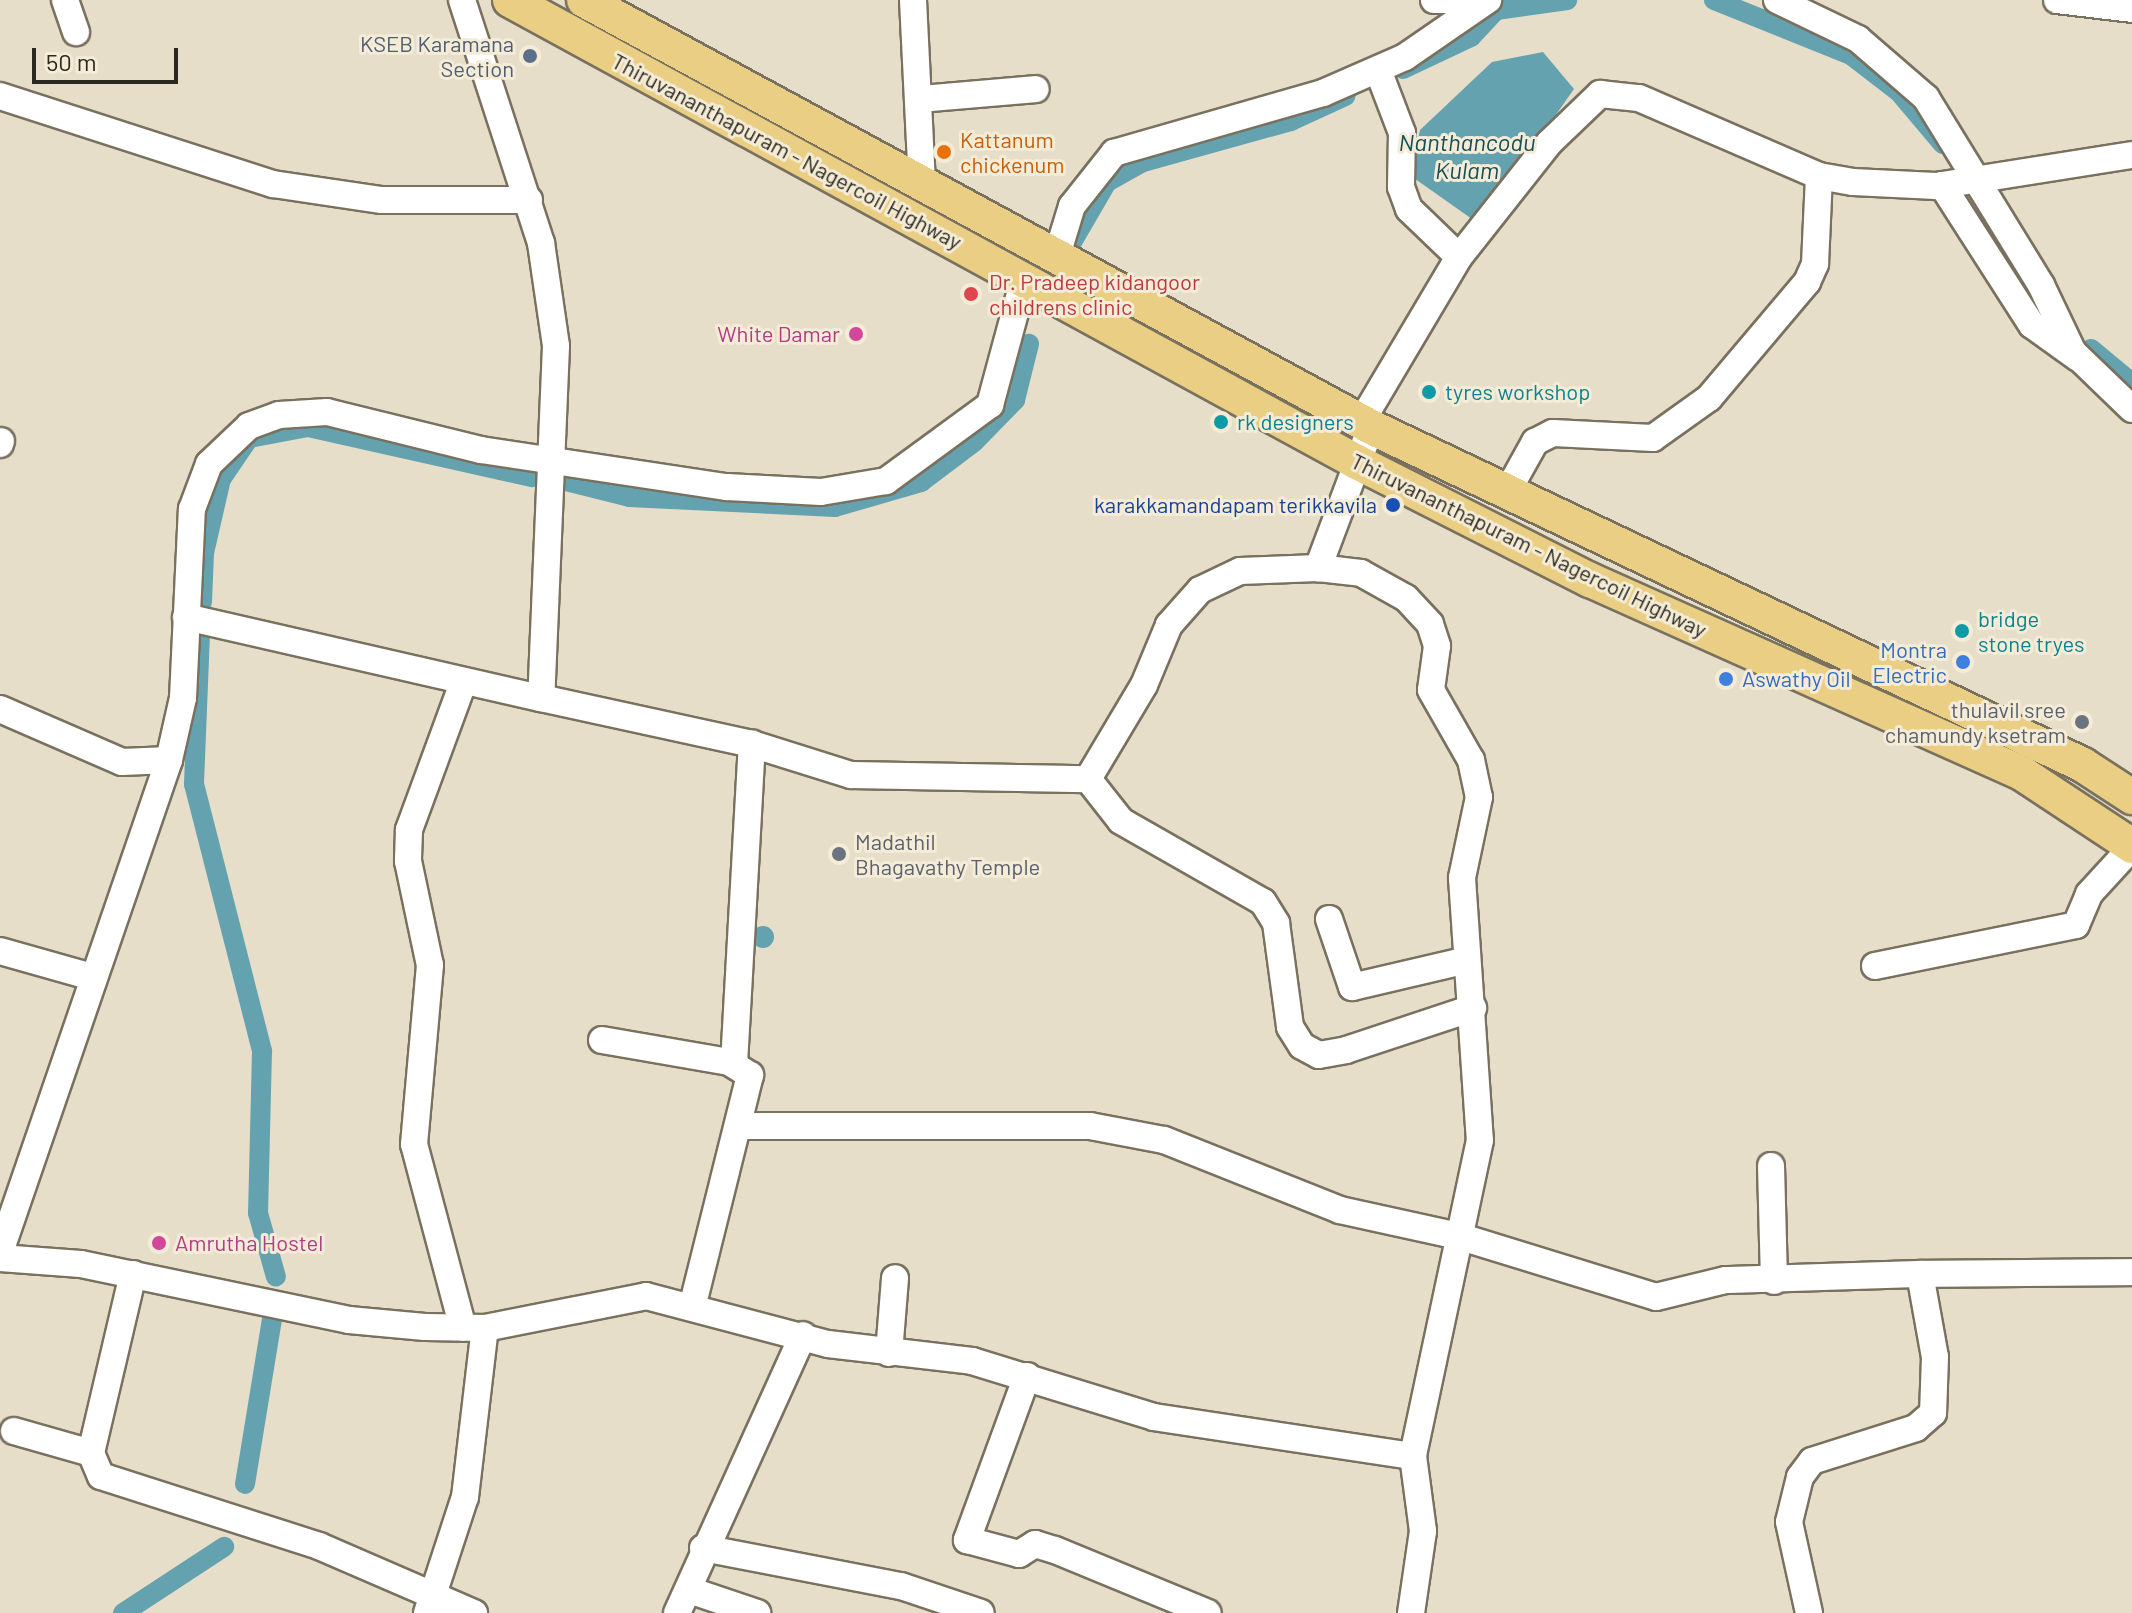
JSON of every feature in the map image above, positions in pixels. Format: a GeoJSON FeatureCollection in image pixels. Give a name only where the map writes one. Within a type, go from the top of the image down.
{"type":"FeatureCollection","features":[{"type":"Feature","properties":{"kind":"main road","name":"Thiruvananthapuram - Nagercoil Highway"},"geometry":{"type":"LineString","coordinates":[[510,0],[1357,462],[1590,580],[2023,774],[2132,846]]}},
{"type":"Feature","properties":{"kind":"main road","name":"Thiruvananthapuram - Nagercoil Highway"},"geometry":{"type":"LineString","coordinates":[[584,0],[1366,425],[2083,765],[2132,797]]}},
{"type":"Feature","properties":{"kind":"street"},"geometry":{"type":"LineString","coordinates":[[65,0],[76,32]]}},
{"type":"Feature","properties":{"kind":"street"},"geometry":{"type":"LineString","coordinates":[[462,0],[529,200],[556,346],[541,698]]}},
{"type":"Feature","properties":{"kind":"street"},"geometry":{"type":"LineString","coordinates":[[913,0],[922,183]]}},
{"type":"Feature","properties":{"kind":"street"},"geometry":{"type":"LineString","coordinates":[[1434,0],[1486,0]]}},
{"type":"Feature","properties":{"kind":"street"},"geometry":{"type":"LineString","coordinates":[[1057,255],[1072,206],[1114,153],[1378,70],[1486,0]]}},
{"type":"Feature","properties":{"kind":"street"},"geometry":{"type":"LineString","coordinates":[[1777,0],[1858,39],[1893,67],[1951,132],[1974,180],[2080,359]]}},
{"type":"Feature","properties":{"kind":"street"},"geometry":{"type":"LineString","coordinates":[[2057,0],[2132,9]]}},
{"type":"Feature","properties":{"kind":"street"},"geometry":{"type":"LineString","coordinates":[[1378,70],[1402,133],[1401,187],[1409,209],[1459,257]]}},
{"type":"Feature","properties":{"kind":"street"},"geometry":{"type":"LineString","coordinates":[[920,99],[1036,89]]}},
{"type":"Feature","properties":{"kind":"street"},"geometry":{"type":"LineString","coordinates":[[1318,568],[1357,462],[1366,425],[1459,257],[1549,143],[1600,94],[1639,98],[1819,176],[1942,185],[2132,155]]}},
{"type":"Feature","properties":{"kind":"street"},"geometry":{"type":"LineString","coordinates":[[0,96],[273,184],[382,200],[529,200]]}},
{"type":"Feature","properties":{"kind":"street"},"geometry":{"type":"LineString","coordinates":[[1506,494],[1535,442],[1553,433],[1653,438],[1709,398],[1807,282],[1815,264],[1819,176]]}},
{"type":"Feature","properties":{"kind":"street"},"geometry":{"type":"LineString","coordinates":[[1942,185],[2032,325],[2080,359],[2132,409]]}},
{"type":"Feature","properties":{"kind":"street"},"geometry":{"type":"LineString","coordinates":[[1024,279],[990,405],[886,481],[805,491],[550,463],[327,412],[279,415],[249,426],[209,464],[192,509],[183,698],[169,760],[89,976],[0,1255],[133,1274],[349,1320],[474,1328],[646,1296],[692,1307],[729,1322],[889,1353],[972,1361],[1027,1376],[1062,1394],[1154,1417],[1413,1456]]}},
{"type":"Feature","properties":{"kind":"street"},"geometry":{"type":"LineString","coordinates":[[1088,779],[1144,685],[1169,625],[1200,590],[1240,571],[1318,568],[1361,573],[1406,598],[1430,624],[1437,646],[1431,690],[1471,760],[1479,797],[1462,878],[1480,1140],[1413,1456],[1423,1531],[1411,1613]]}},
{"type":"Feature","properties":{"kind":"street"},"geometry":{"type":"LineString","coordinates":[[186,617],[463,683],[752,744],[851,775],[1088,779]]}},
{"type":"Feature","properties":{"kind":"street"},"geometry":{"type":"LineString","coordinates":[[430,1605],[465,1497],[474,1328],[414,1144],[430,965],[408,861],[409,830],[463,683]]}},
{"type":"Feature","properties":{"kind":"street"},"geometry":{"type":"LineString","coordinates":[[0,709],[122,762],[169,760]]}},
{"type":"Feature","properties":{"kind":"street"},"geometry":{"type":"LineString","coordinates":[[734,1064],[752,744]]}},
{"type":"Feature","properties":{"kind":"street"},"geometry":{"type":"LineString","coordinates":[[1088,779],[1121,821],[1263,902],[1276,923],[1290,1027],[1302,1046],[1319,1055],[1346,1050],[1473,1008]]}},
{"type":"Feature","properties":{"kind":"street"},"geometry":{"type":"LineString","coordinates":[[1875,966],[2076,925],[2089,894],[2132,846]]}},
{"type":"Feature","properties":{"kind":"street"},"geometry":{"type":"LineString","coordinates":[[1329,919],[1352,987],[1467,960]]}},
{"type":"Feature","properties":{"kind":"street"},"geometry":{"type":"LineString","coordinates":[[0,951],[89,976]]}},
{"type":"Feature","properties":{"kind":"street"},"geometry":{"type":"LineString","coordinates":[[602,1040],[734,1064],[750,1075],[692,1307]]}},
{"type":"Feature","properties":{"kind":"street"},"geometry":{"type":"LineString","coordinates":[[738,1126],[1090,1126],[1164,1140],[1340,1210],[1458,1236],[1641,1295],[1774,1281],[1920,1274],[2132,1272]]}},
{"type":"Feature","properties":{"kind":"street"},"geometry":{"type":"LineString","coordinates":[[1771,1166],[1774,1281]]}},
{"type":"Feature","properties":{"kind":"street"},"geometry":{"type":"LineString","coordinates":[[133,1274],[91,1453],[101,1476],[319,1546],[430,1605],[474,1613]]}},
{"type":"Feature","properties":{"kind":"street"},"geometry":{"type":"LineString","coordinates":[[1809,1613],[1789,1522],[1800,1477],[1812,1461],[1916,1428],[1933,1413],[1935,1357],[1920,1274]]}},
{"type":"Feature","properties":{"kind":"street"},"geometry":{"type":"LineString","coordinates":[[889,1353],[895,1278]]}},
{"type":"Feature","properties":{"kind":"street"},"geometry":{"type":"LineString","coordinates":[[757,1613],[684,1602],[703,1548],[803,1335]]}},
{"type":"Feature","properties":{"kind":"street"},"geometry":{"type":"LineString","coordinates":[[1027,1376],[967,1540],[1019,1554],[1035,1544],[1055,1550],[1208,1613]]}},
{"type":"Feature","properties":{"kind":"street"},"geometry":{"type":"LineString","coordinates":[[14,1431],[91,1453]]}},
{"type":"Feature","properties":{"kind":"street"},"geometry":{"type":"LineString","coordinates":[[703,1548],[901,1586],[981,1613]]}},
{"type":"Feature","properties":{"kind":"water","name":"Nanthancodu Kulam"},"geometry":{"type":"Polygon","coordinates":[[[1543,52],[1574,89],[1479,224],[1411,176],[1420,130],[1492,62],[1543,52]]]}},
{"type":"Feature","properties":{"kind":"water"},"geometry":{"type":"Polygon","coordinates":[[[763,926],[771,929],[774,937],[771,945],[763,948],[755,945],[752,937],[755,929],[763,926]]]}},
{"type":"Feature","properties":{"kind":"waterway"},"geometry":{"type":"LineString","coordinates":[[1403,69],[1471,37],[1496,10],[1567,0]]}},
{"type":"Feature","properties":{"kind":"waterway"},"geometry":{"type":"LineString","coordinates":[[1714,0],[1851,55],[1899,92],[1943,144]]}},
{"type":"Feature","properties":{"kind":"waterway"},"geometry":{"type":"LineString","coordinates":[[1068,249],[1107,182],[1143,162],[1291,121],[1345,96]]}},
{"type":"Feature","properties":{"kind":"waterway"},"geometry":{"type":"LineString","coordinates":[[562,480],[629,497],[835,507],[921,482],[974,442],[1015,400],[1029,344]]}},
{"type":"Feature","properties":{"kind":"waterway"},"geometry":{"type":"LineString","coordinates":[[2091,349],[2132,383]]}},
{"type":"Feature","properties":{"kind":"waterway"},"geometry":{"type":"LineString","coordinates":[[202,602],[204,553],[221,479],[249,438],[308,427],[532,477]]}},
{"type":"Feature","properties":{"kind":"waterway"},"geometry":{"type":"LineString","coordinates":[[200,634],[194,784],[262,1051],[258,1213],[276,1277]]}},
{"type":"Feature","properties":{"kind":"waterway"},"geometry":{"type":"LineString","coordinates":[[245,1484],[272,1320]]}},
{"type":"Feature","properties":{"kind":"waterway"},"geometry":{"type":"LineString","coordinates":[[123,1613],[224,1547]]}},
{"type":"Feature","properties":{"kind":"place","name":"KSEB Karamana Section"},"geometry":{"type":"Point","coordinates":[530,56]}},
{"type":"Feature","properties":{"kind":"place","name":"Kattanum chickenum"},"geometry":{"type":"Point","coordinates":[944,152]}},
{"type":"Feature","properties":{"kind":"place","name":"Dr. Pradeep kidangoor childrens clinic"},"geometry":{"type":"Point","coordinates":[971,294]}},
{"type":"Feature","properties":{"kind":"place","name":"White Damar"},"geometry":{"type":"Point","coordinates":[856,334]}},
{"type":"Feature","properties":{"kind":"place","name":"tyres workshop"},"geometry":{"type":"Point","coordinates":[1429,392]}},
{"type":"Feature","properties":{"kind":"place","name":"rk designers"},"geometry":{"type":"Point","coordinates":[1221,422]}},
{"type":"Feature","properties":{"kind":"place","name":"karakkamandapam terikkavila"},"geometry":{"type":"Point","coordinates":[1393,505]}},
{"type":"Feature","properties":{"kind":"place","name":"bridge stone tryes"},"geometry":{"type":"Point","coordinates":[1962,631]}},
{"type":"Feature","properties":{"kind":"place","name":"Montra Electric"},"geometry":{"type":"Point","coordinates":[1963,662]}},
{"type":"Feature","properties":{"kind":"place","name":"Aswathy Oil"},"geometry":{"type":"Point","coordinates":[1726,679]}},
{"type":"Feature","properties":{"kind":"place","name":"thulavil sree chamundy ksetram"},"geometry":{"type":"Point","coordinates":[2082,722]}},
{"type":"Feature","properties":{"kind":"place","name":"Madathil Bhagavathy Temple"},"geometry":{"type":"Point","coordinates":[839,854]}},
{"type":"Feature","properties":{"kind":"place","name":"Amrutha Hostel"},"geometry":{"type":"Point","coordinates":[159,1243]}}]}
